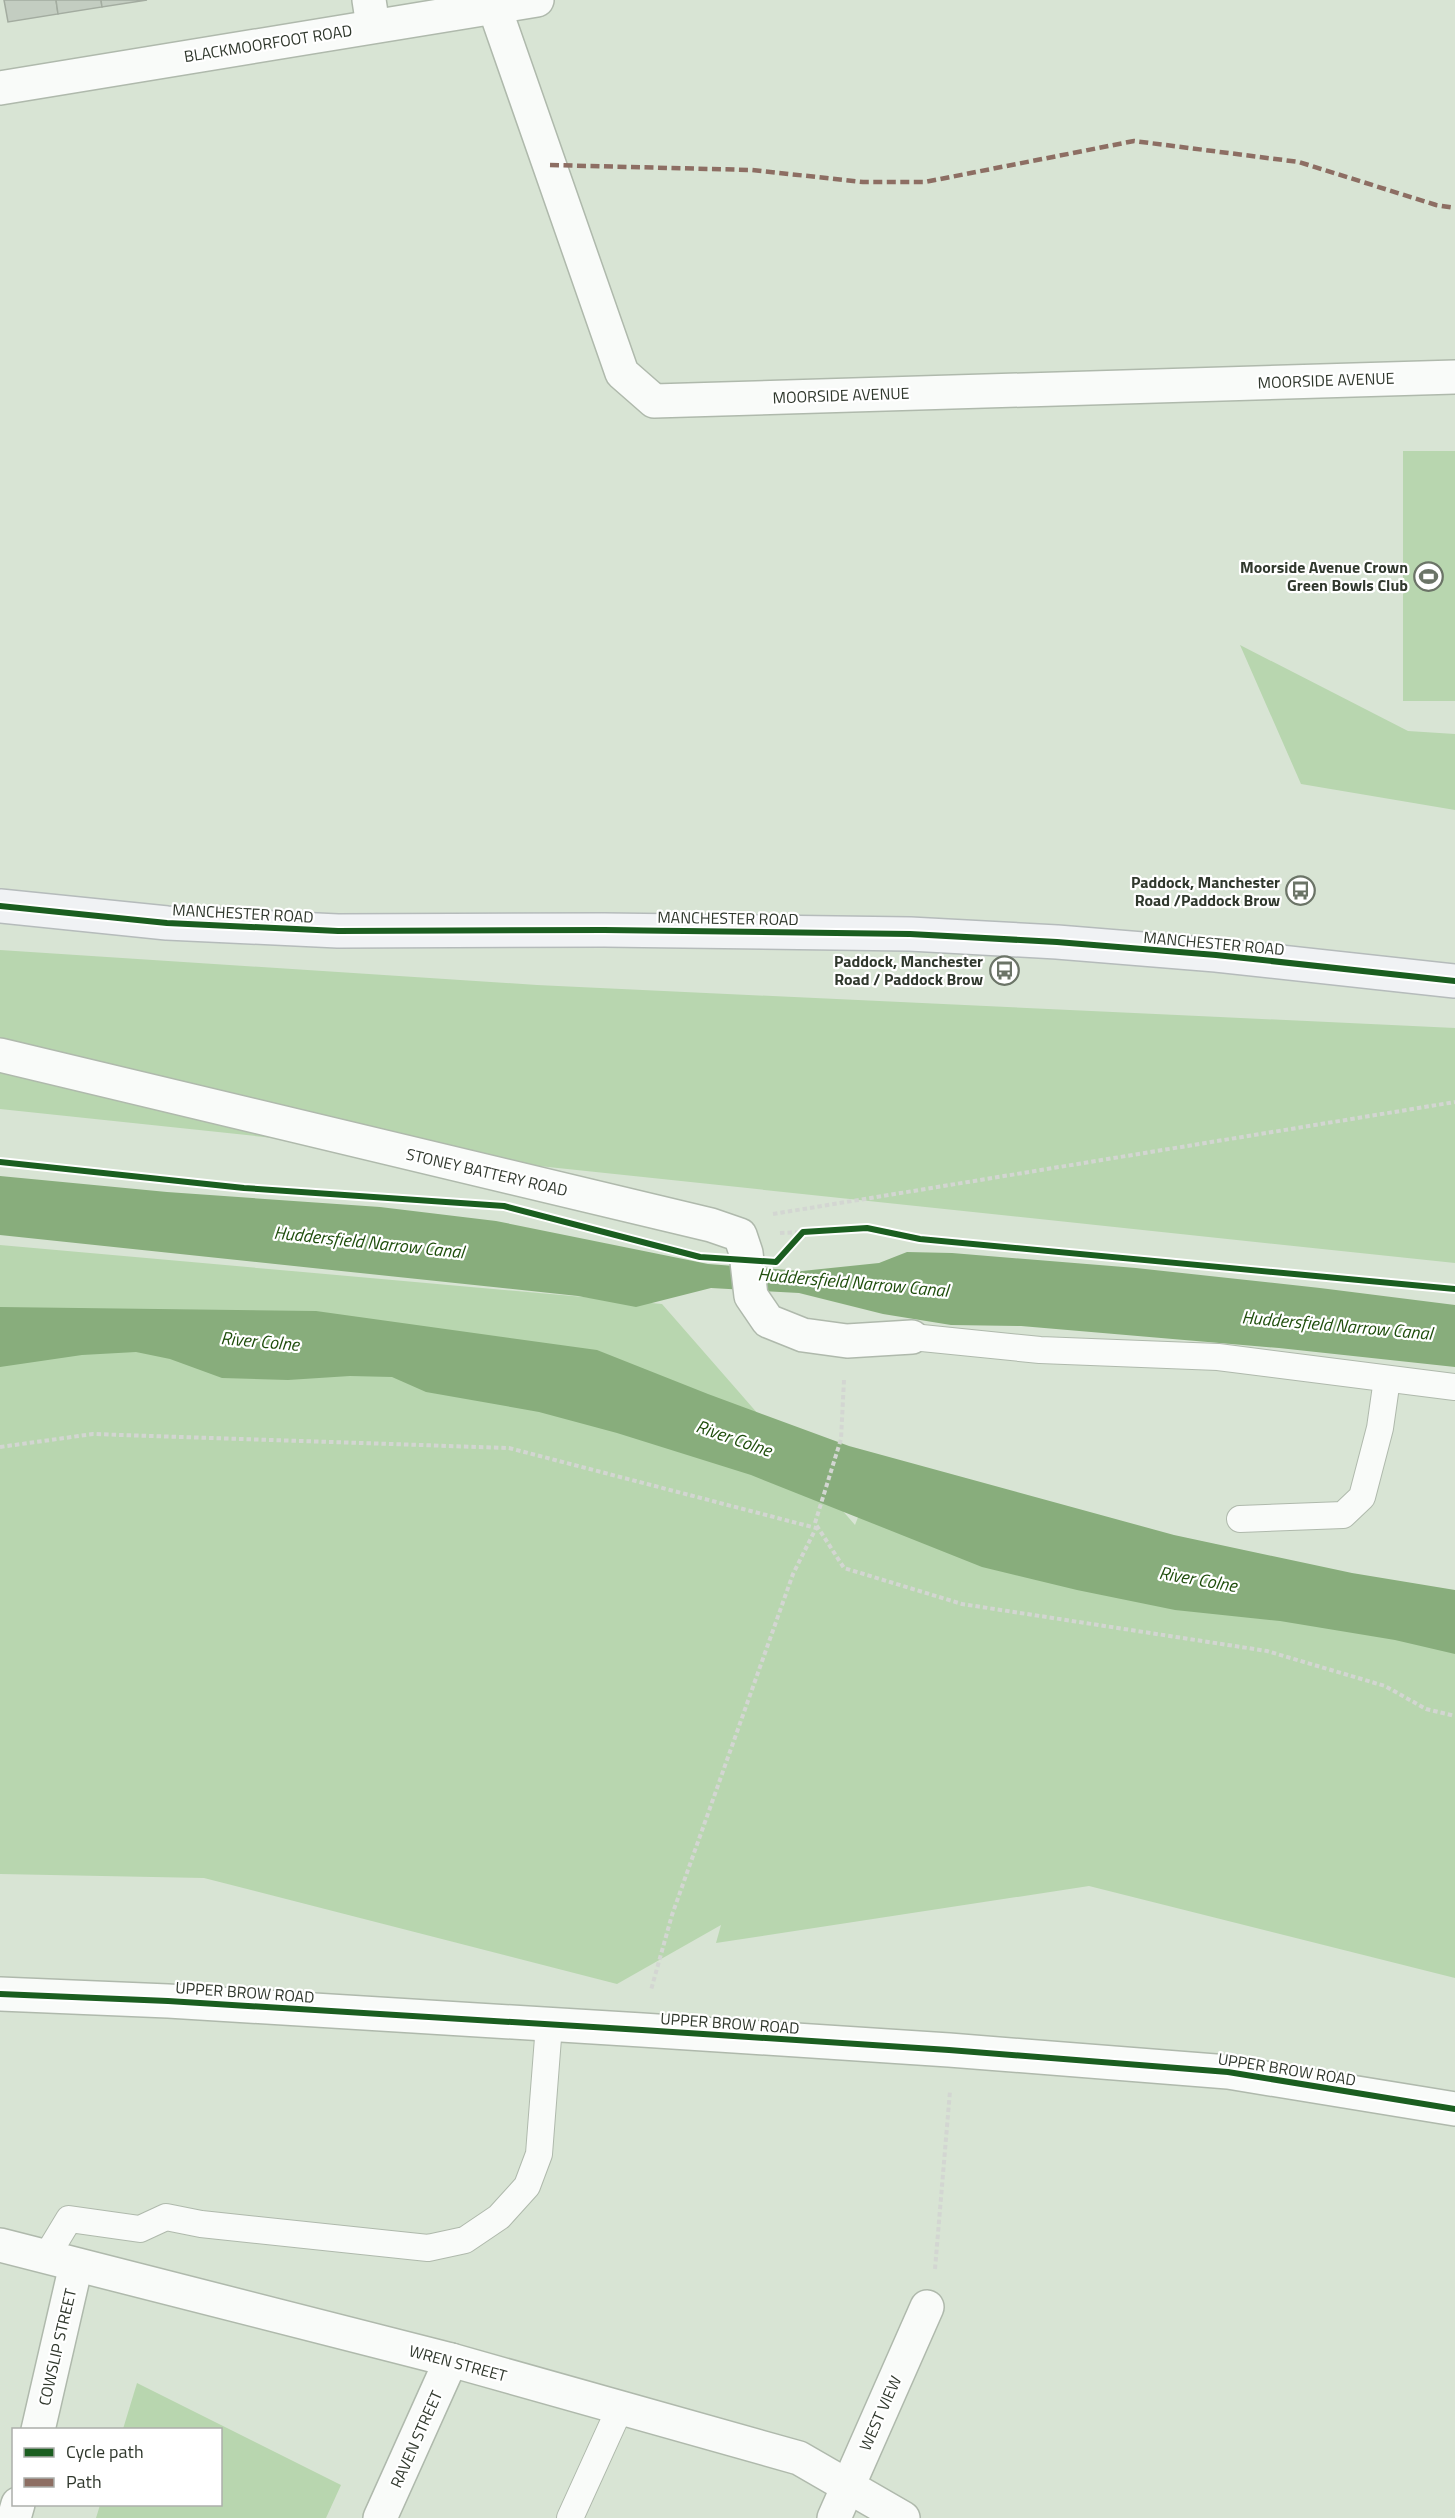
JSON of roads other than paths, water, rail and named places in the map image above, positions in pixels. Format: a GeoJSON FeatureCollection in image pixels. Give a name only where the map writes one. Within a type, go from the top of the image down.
{"type":"FeatureCollection","features":[{"type":"Feature","properties":{"kind":"main road","name":"MANCHESTER ROAD"},"geometry":{"type":"LineString","coordinates":[[0,906],[167,923],[338,931],[604,930],[909,934],[1125,948],[1455,981]]}},
{"type":"Feature","properties":{"kind":"street","name":"BLACKMOORFOOT ROAD"},"geometry":{"type":"LineString","coordinates":[[0,88],[371,13],[495,9],[537,0]]}},
{"type":"Feature","properties":{"kind":"street","name":"MOORSIDE AVENUE"},"geometry":{"type":"LineString","coordinates":[[495,9],[622,373],[654,401],[1455,376]]}},
{"type":"Feature","properties":{"kind":"street","name":"STONEY BATTERY ROAD"},"geometry":{"type":"LineString","coordinates":[[9,1064],[711,1225],[743,1244],[751,1296],[768,1321],[803,1335],[847,1341],[912,1337]]}},
{"type":"Feature","properties":{"kind":"street","name":"UPPER BROW ROAD"},"geometry":{"type":"LineString","coordinates":[[0,1994],[168,2001],[949,2050],[1228,2072],[1455,2109]]}},
{"type":"Feature","properties":{"kind":"street","name":"WREN STREET"},"geometry":{"type":"LineString","coordinates":[[0,2245],[451,2360],[799,2458],[903,2518]]}},
{"type":"Feature","properties":{"kind":"street","name":"COWSLIP STREET"},"geometry":{"type":"LineString","coordinates":[[38,2428],[61,2260]]}},
{"type":"Feature","properties":{"kind":"street","name":"WEST VIEW"},"geometry":{"type":"LineString","coordinates":[[834,2518],[927,2307]]}},
{"type":"Feature","properties":{"kind":"street","name":"RAVEN STREET"},"geometry":{"type":"LineString","coordinates":[[380,2518],[451,2360]]}},
{"type":"Feature","properties":{"kind":"lane"},"geometry":{"type":"LineString","coordinates":[[912,1337],[1040,1350],[1218,1357],[1455,1387]]}},
{"type":"Feature","properties":{"kind":"lane"},"geometry":{"type":"LineString","coordinates":[[1240,1519],[1343,1515],[1362,1497],[1380,1428],[1388,1379]]}},
{"type":"Feature","properties":{"kind":"lane"},"geometry":{"type":"LineString","coordinates":[[61,2260],[69,2219],[140,2229],[166,2217],[201,2224],[428,2248],[465,2240],[500,2217],[527,2186],[539,2154],[549,2025]]}},
{"type":"Feature","properties":{"kind":"lane"},"geometry":{"type":"LineString","coordinates":[[570,2518],[620,2408]]}},
{"type":"Feature","properties":{"kind":"water","name":"Huddersfield Narrow Canal"},"geometry":{"type":"Polygon","coordinates":[[[0,1176],[167,1192],[380,1207],[496,1221],[708,1264],[802,1271],[879,1263],[907,1252],[952,1253],[1136,1268],[1455,1305],[1455,1367],[1279,1348],[1021,1326],[951,1325],[883,1314],[799,1293],[711,1288],[636,1307],[578,1296],[0,1235],[0,1176]]]}},
{"type":"Feature","properties":{"kind":"water","name":"River Colne"},"geometry":{"type":"Polygon","coordinates":[[[0,1307],[316,1311],[597,1350],[849,1446],[1174,1535],[1352,1573],[1455,1590],[1455,1654],[1395,1640],[1280,1621],[1175,1610],[982,1567],[751,1475],[617,1433],[539,1412],[426,1392],[392,1377],[350,1376],[288,1380],[222,1378],[170,1359],[136,1352],[82,1355],[0,1367],[0,1307]]]}},
{"type":"Feature","properties":{"kind":"place","name":"Moorside Avenue Crown Green Bowls Club"},"geometry":{"type":"Point","coordinates":[1429,576]}},
{"type":"Feature","properties":{"kind":"place","name":"Paddock, Manchester Road /Paddock Brow"},"geometry":{"type":"Point","coordinates":[1301,891]}},
{"type":"Feature","properties":{"kind":"place","name":"Paddock, Manchester Road / Paddock Brow"},"geometry":{"type":"Point","coordinates":[1004,970]}}]}
